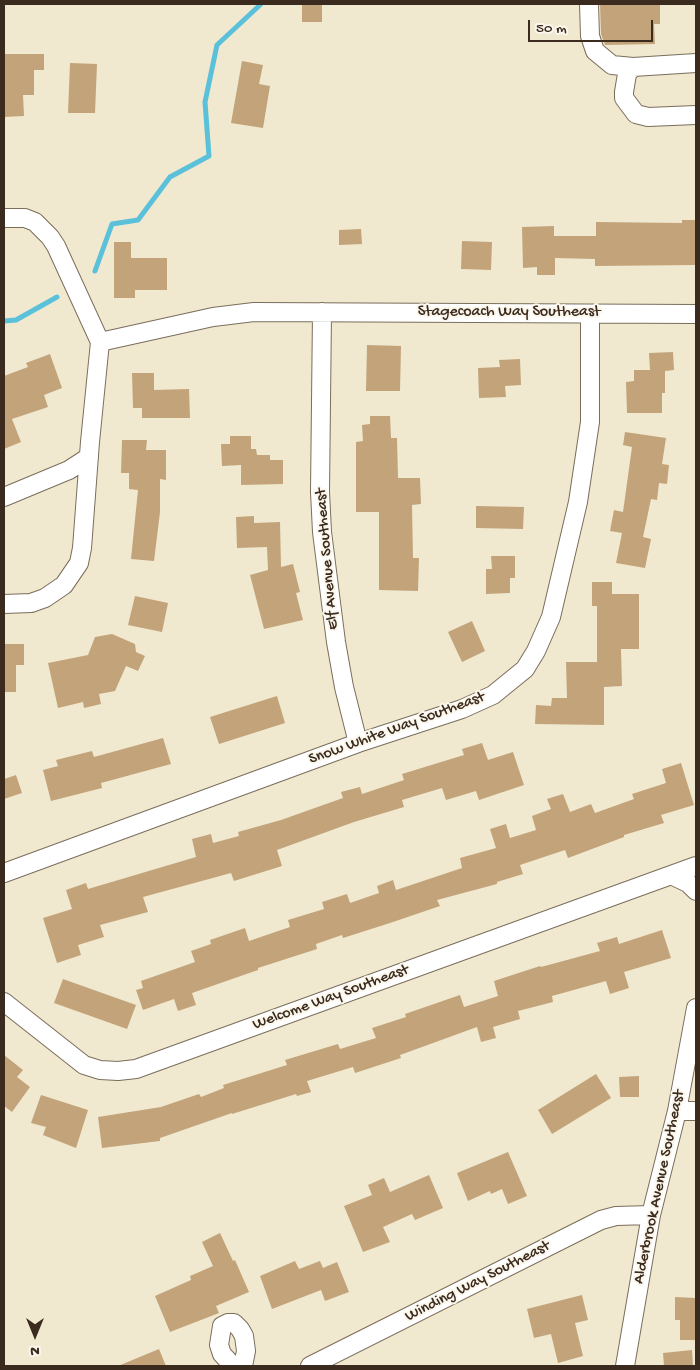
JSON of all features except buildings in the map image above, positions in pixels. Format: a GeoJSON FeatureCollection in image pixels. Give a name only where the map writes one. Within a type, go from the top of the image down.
{"type":"FeatureCollection","features":[{"type":"Feature","properties":{"kind":"street"},"geometry":{"type":"LineString","coordinates":[[589,4],[590,36],[595,51],[612,65],[633,67],[696,64]]}},
{"type":"Feature","properties":{"kind":"street"},"geometry":{"type":"LineString","coordinates":[[633,67],[626,78],[624,98],[636,114],[648,117],[696,115]]}},
{"type":"Feature","properties":{"kind":"street"},"geometry":{"type":"LineString","coordinates":[[4,218],[25,218],[35,222],[50,237],[56,246],[100,342],[82,548],[79,563],[64,585],[45,598],[32,603],[4,604]]}},
{"type":"Feature","properties":{"kind":"street","name":"Stagecoach Way Southeast"},"geometry":{"type":"LineString","coordinates":[[100,342],[234,314],[277,312],[696,314]]}},
{"type":"Feature","properties":{"kind":"street","name":"Elf Avenue Southeast"},"geometry":{"type":"LineString","coordinates":[[322,312],[320,492],[322,532],[336,642],[344,687],[358,743]]}},
{"type":"Feature","properties":{"kind":"street","name":"Snow White Way Southeast"},"geometry":{"type":"LineString","coordinates":[[4,873],[358,743],[462,710],[493,695],[525,669],[536,651],[551,617],[578,502],[590,422],[590,314]]}},
{"type":"Feature","properties":{"kind":"street"},"geometry":{"type":"LineString","coordinates":[[4,497],[69,470],[89,457]]}},
{"type":"Feature","properties":{"kind":"street","name":"Welcome Way Southeast"},"geometry":{"type":"LineString","coordinates":[[4,1002],[84,1065],[100,1070],[136,1069],[696,866]]}},
{"type":"Feature","properties":{"kind":"street"},"geometry":{"type":"LineString","coordinates":[[671,875],[688,883],[696,891]]}},
{"type":"Feature","properties":{"kind":"street","name":"Alderbrook Avenue Southeast"},"geometry":{"type":"LineString","coordinates":[[625,1366],[651,1215],[677,1111],[696,1008]]}},
{"type":"Feature","properties":{"kind":"street"},"geometry":{"type":"LineString","coordinates":[[677,1111],[696,1112]]}},
{"type":"Feature","properties":{"kind":"street","name":"Winding Way Southeast"},"geometry":{"type":"LineString","coordinates":[[310,1366],[601,1220],[616,1216],[651,1215]]}},
{"type":"Feature","properties":{"kind":"street"},"geometry":{"type":"LineString","coordinates":[[233,1366],[222,1354],[219,1344],[222,1326],[228,1323],[234,1323],[244,1336],[246,1351],[243,1366]]}},
{"type":"Feature","properties":{"kind":"waterway"},"geometry":{"type":"LineString","coordinates":[[95,271],[112,224],[138,220],[170,177],[209,156],[205,102],[217,45],[261,4]]}},
{"type":"Feature","properties":{"kind":"waterway"},"geometry":{"type":"LineString","coordinates":[[4,321],[16,320],[57,297]]}}]}
